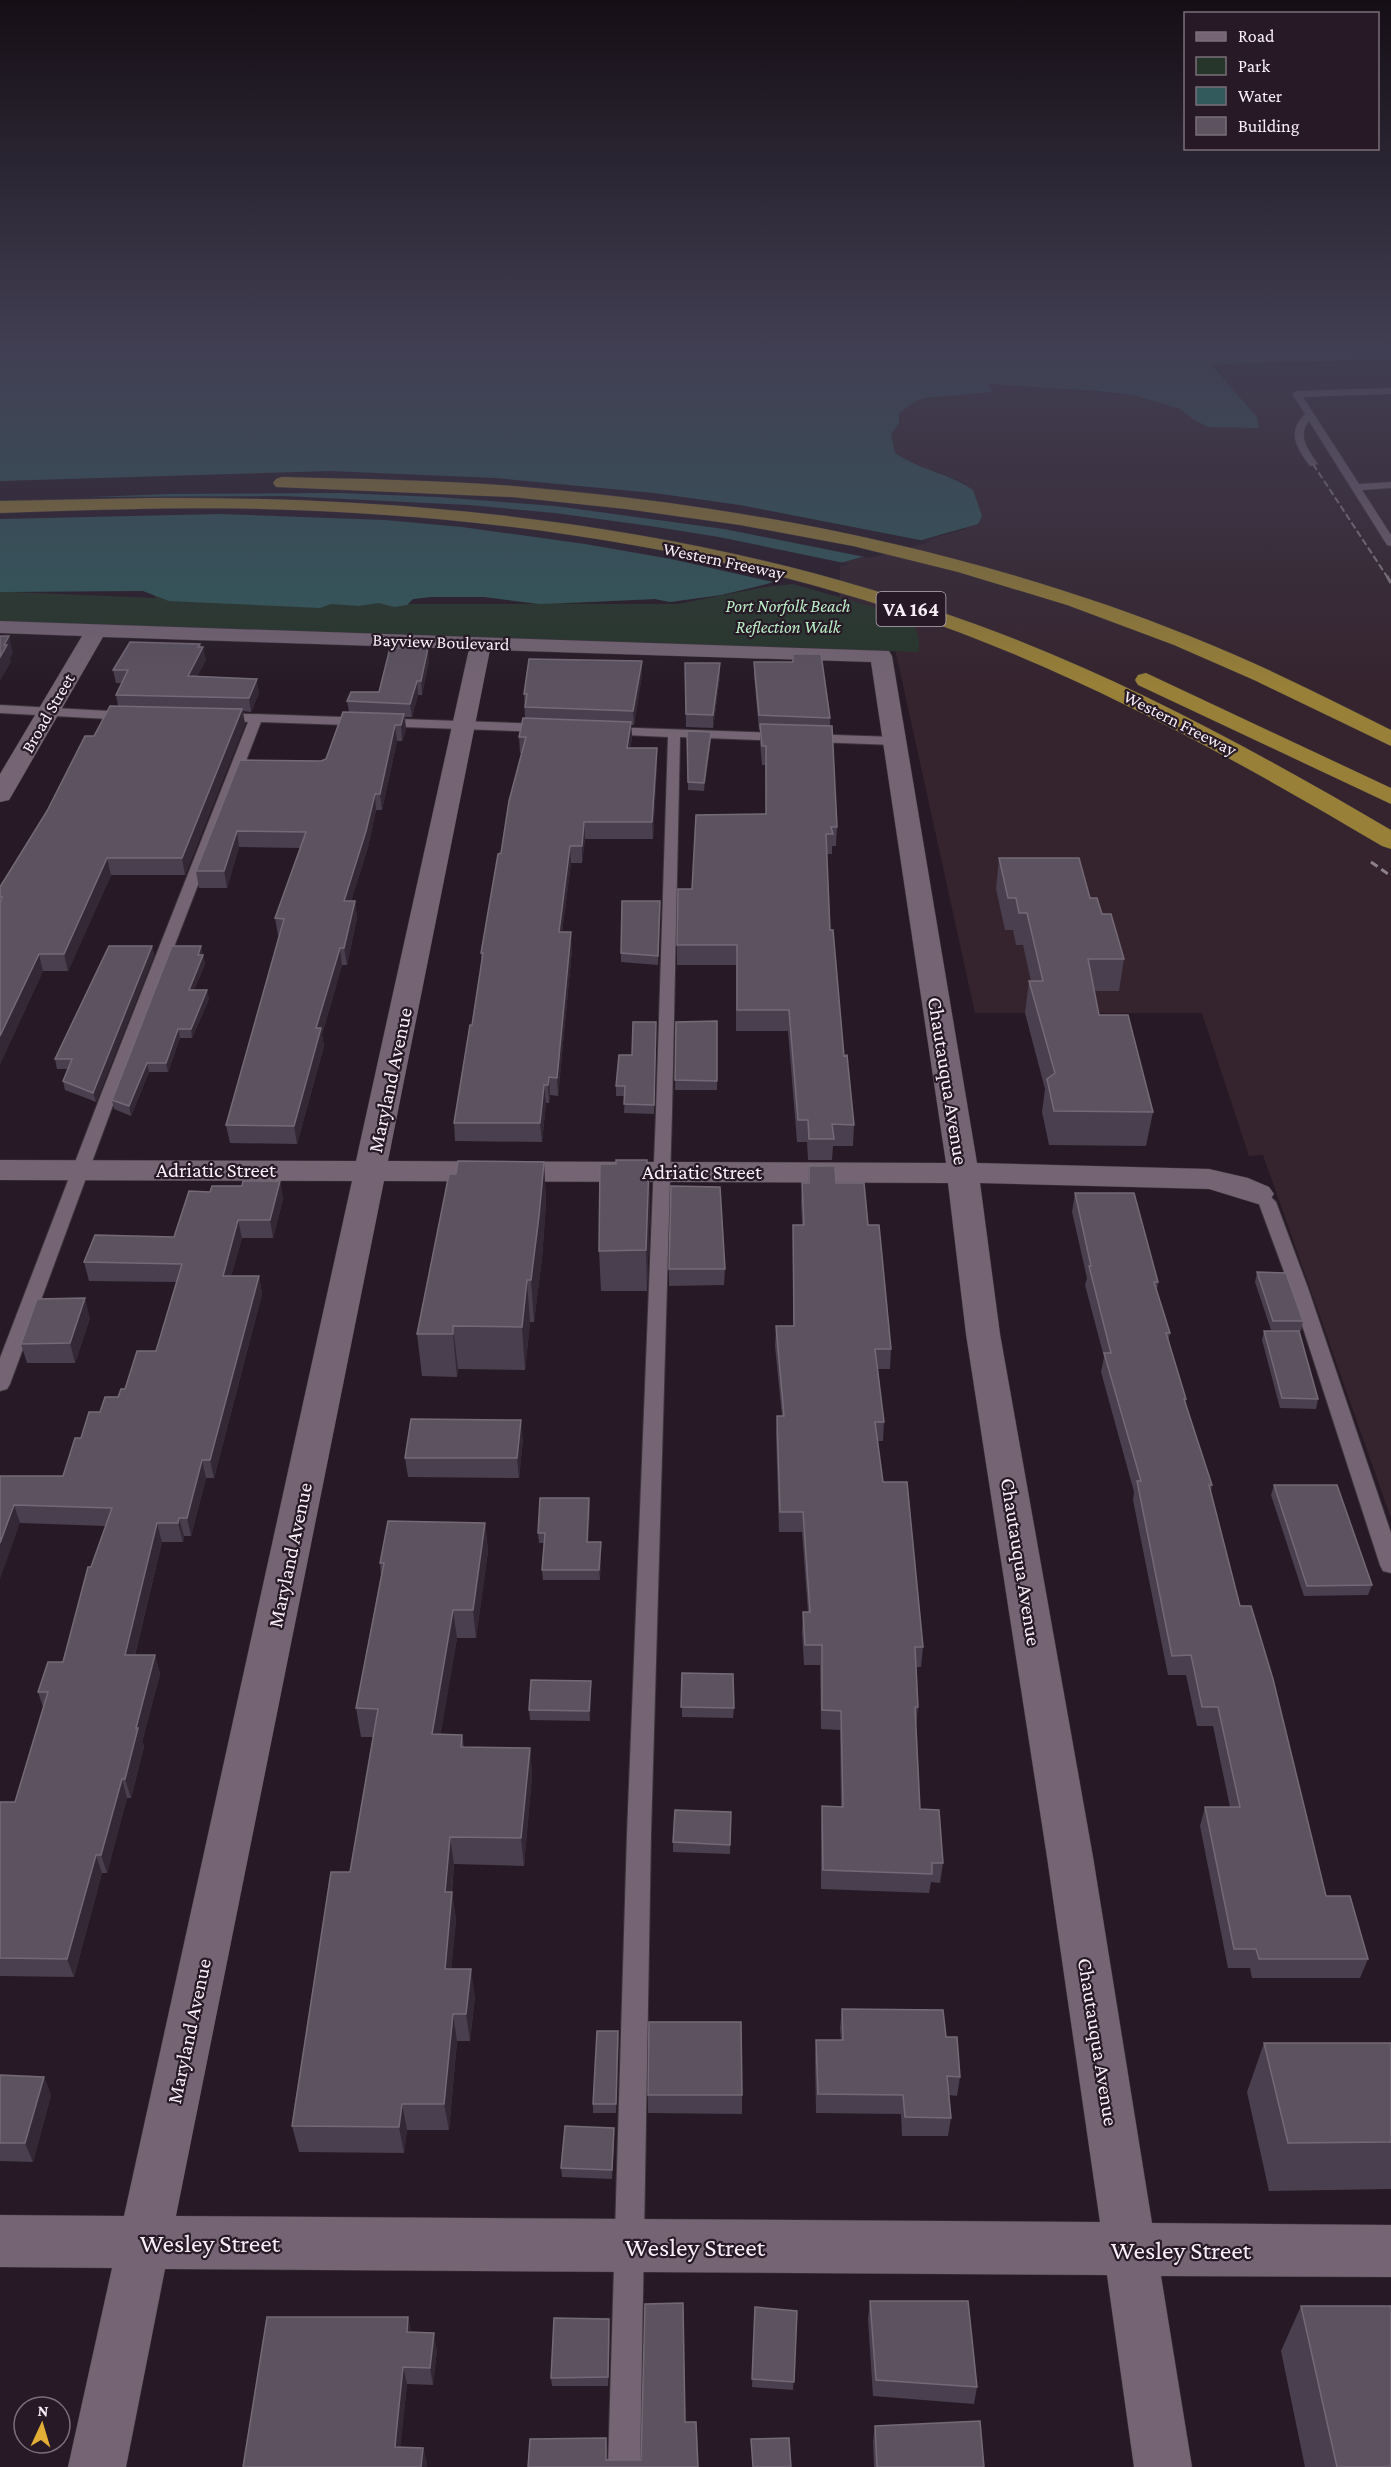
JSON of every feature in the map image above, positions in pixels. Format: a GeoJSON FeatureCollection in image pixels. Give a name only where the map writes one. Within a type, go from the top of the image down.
{"type":"FeatureCollection","features":[{"type":"Feature","properties":{"kind":"highway","name":"Western Freeway"},"geometry":{"type":"LineString","coordinates":[[265,483],[437,486],[632,504],[813,533],[930,559],[1058,595],[1184,641],[1300,693],[1391,739]]}},
{"type":"Feature","properties":{"kind":"highway"},"geometry":{"type":"LineString","coordinates":[[0,490],[120,486]]}},
{"type":"Feature","properties":{"kind":"highway","name":"Western Freeway"},"geometry":{"type":"LineString","coordinates":[[0,507],[213,502],[387,510],[585,534],[667,548],[803,578],[911,609],[997,640],[1122,693],[1212,738],[1391,842]]}},
{"type":"Feature","properties":{"kind":"highway"},"geometry":{"type":"LineString","coordinates":[[387,510],[477,513],[539,520],[714,549],[910,597],[1000,625],[1094,660]]}},
{"type":"Feature","properties":{"kind":"highway"},"geometry":{"type":"LineString","coordinates":[[1126,672],[1391,797]]}},
{"type":"Feature","properties":{"kind":"highway"},"geometry":{"type":"LineString","coordinates":[[1300,693],[1391,730]]}},
{"type":"Feature","properties":{"kind":"street","name":"Bayview Boulevard"},"geometry":{"type":"LineString","coordinates":[[0,627],[881,656]]}},
{"type":"Feature","properties":{"kind":"street","name":"Broad Street"},"geometry":{"type":"LineString","coordinates":[[0,795],[96,630]]}},
{"type":"Feature","properties":{"kind":"street","name":"Maryland Avenue"},"geometry":{"type":"LineString","coordinates":[[97,2467],[481,643]]}},
{"type":"Feature","properties":{"kind":"street","name":"Chautauqua Avenue"},"geometry":{"type":"LineString","coordinates":[[881,656],[963,1173],[983,1334],[1070,1857],[1163,2467]]}},
{"type":"Feature","properties":{"kind":"street","name":"Adriatic Street"},"geometry":{"type":"LineString","coordinates":[[0,1170],[963,1173],[1209,1179],[1237,1185],[1258,1194]]}},
{"type":"Feature","properties":{"kind":"street","name":"Wesley Street"},"geometry":{"type":"LineString","coordinates":[[0,2241],[1391,2251]]}},
{"type":"Feature","properties":{"kind":"lane"},"geometry":{"type":"LineString","coordinates":[[1306,455],[1313,464]]}},
{"type":"Feature","properties":{"kind":"lane"},"geometry":{"type":"LineString","coordinates":[[1335,455],[1391,543]]}},
{"type":"Feature","properties":{"kind":"lane"},"geometry":{"type":"LineString","coordinates":[[1354,487],[1391,485]]}},
{"type":"Feature","properties":{"kind":"lane"},"geometry":{"type":"LineString","coordinates":[[0,709],[48,711],[61,714],[141,716]]}},
{"type":"Feature","properties":{"kind":"lane"},"geometry":{"type":"LineString","coordinates":[[210,717],[558,729]]}},
{"type":"Feature","properties":{"kind":"lane"},"geometry":{"type":"LineString","coordinates":[[0,1384],[256,718]]}},
{"type":"Feature","properties":{"kind":"lane"},"geometry":{"type":"LineString","coordinates":[[593,730],[894,741]]}},
{"type":"Feature","properties":{"kind":"lane"},"geometry":{"type":"LineString","coordinates":[[624,2467],[632,2246],[642,1751],[671,915],[674,733]]}},
{"type":"Feature","properties":{"kind":"lane"},"geometry":{"type":"LineString","coordinates":[[1258,1194],[1267,1202],[1299,1288],[1391,1565]]}},
{"type":"Feature","properties":{"kind":"shaded area"},"geometry":{"type":"Polygon","coordinates":[[[898,455],[1391,455],[1391,1518],[1263,1155],[1249,1156],[1202,1013],[975,1013],[894,644],[839,620],[840,563],[966,529],[964,483],[936,471],[911,464],[898,455]]]}},
{"type":"Feature","properties":{"kind":"green space","name":"Port Norfolk Beach Reflection Walk"},"geometry":{"type":"Polygon","coordinates":[[[572,455],[898,455],[914,464],[954,479],[973,490],[982,516],[978,524],[721,595],[670,602],[655,599],[559,604],[677,604],[765,587],[793,584],[912,618],[919,638],[919,652],[0,622],[0,540],[572,455]],[[143,591],[11,592],[156,598],[151,593],[143,591]],[[431,597],[413,599],[408,604],[535,604],[484,597],[431,597]]]}},
{"type":"Feature","properties":{"kind":"water"},"geometry":{"type":"Polygon","coordinates":[[[0,455],[898,455],[914,464],[954,479],[973,490],[982,516],[978,524],[759,586],[721,595],[670,602],[655,599],[540,604],[484,597],[431,597],[413,599],[407,605],[394,607],[379,603],[359,606],[331,604],[320,608],[169,601],[143,591],[0,592],[0,455]]]}},
{"type":"Feature","properties":{"kind":"pier"},"geometry":{"type":"Polygon","coordinates":[[[330,471],[496,478],[654,493],[740,505],[930,542],[870,558],[724,529],[555,506],[437,497],[340,493],[90,497],[284,496],[469,505],[555,513],[650,526],[719,537],[849,564],[777,583],[671,559],[585,544],[462,527],[385,520],[220,514],[0,519],[0,481],[330,471]]]}},
{"type":"Feature","properties":{"kind":"building"},"geometry":{"type":"Polygon","coordinates":[[[0,636],[9,636],[0,657],[0,636]]]}},
{"type":"Feature","properties":{"kind":"building"},"geometry":{"type":"Polygon","coordinates":[[[130,642],[200,644],[198,647],[203,647],[188,676],[257,679],[249,698],[116,695],[128,670],[113,670],[130,642]]]}},
{"type":"Feature","properties":{"kind":"building"},"geometry":{"type":"Polygon","coordinates":[[[390,648],[428,648],[421,681],[417,681],[410,704],[347,701],[351,692],[379,692],[390,648]]]}},
{"type":"Feature","properties":{"kind":"building"},"geometry":{"type":"Polygon","coordinates":[[[793,654],[821,654],[830,718],[759,715],[754,662],[793,662],[793,654]]]}},
{"type":"Feature","properties":{"kind":"building"},"geometry":{"type":"Polygon","coordinates":[[[529,659],[642,661],[633,711],[525,707],[527,694],[524,694],[529,659]]]}},
{"type":"Feature","properties":{"kind":"building"},"geometry":{"type":"Polygon","coordinates":[[[685,663],[720,663],[713,715],[686,714],[685,663]]]}},
{"type":"Feature","properties":{"kind":"building"},"geometry":{"type":"Polygon","coordinates":[[[110,706],[242,709],[182,858],[107,858],[64,954],[39,954],[0,1036],[0,902],[2,897],[0,897],[0,887],[47,811],[85,736],[94,736],[110,706]]]}},
{"type":"Feature","properties":{"kind":"building"},"geometry":{"type":"Polygon","coordinates":[[[343,712],[404,714],[401,725],[395,725],[380,794],[375,794],[344,901],[355,901],[344,948],[340,948],[316,1028],[321,1028],[294,1126],[226,1125],[284,919],[275,918],[306,832],[237,831],[224,871],[196,871],[240,760],[321,761],[326,759],[343,712]]]}},
{"type":"Feature","properties":{"kind":"building"},"geometry":{"type":"Polygon","coordinates":[[[523,718],[631,722],[627,748],[657,748],[652,822],[584,822],[582,846],[570,846],[559,932],[571,932],[557,1078],[549,1077],[548,1085],[544,1085],[540,1123],[454,1123],[470,1025],[472,1025],[483,953],[481,953],[498,854],[501,853],[509,801],[526,737],[519,737],[523,718]]]}},
{"type":"Feature","properties":{"kind":"building"},"geometry":{"type":"Polygon","coordinates":[[[760,724],[832,726],[837,827],[831,827],[833,834],[826,834],[830,930],[833,930],[844,1056],[847,1055],[854,1125],[832,1124],[834,1139],[809,1139],[808,1120],[798,1120],[789,1010],[737,1010],[737,945],[677,945],[678,889],[692,889],[696,815],[766,814],[766,746],[762,746],[760,724]]]}},
{"type":"Feature","properties":{"kind":"building"},"geometry":{"type":"Polygon","coordinates":[[[687,731],[711,732],[704,783],[688,782],[687,731]]]}},
{"type":"Feature","properties":{"kind":"building"},"geometry":{"type":"Polygon","coordinates":[[[999,858],[1079,858],[1090,898],[1097,898],[1102,914],[1111,914],[1124,959],[1088,959],[1099,1015],[1128,1015],[1153,1112],[1054,1111],[1047,1079],[1055,1073],[1029,981],[1043,981],[1027,913],[1019,913],[1016,898],[1008,898],[999,858]]]}},
{"type":"Feature","properties":{"kind":"building"},"geometry":{"type":"Polygon","coordinates":[[[622,901],[660,901],[658,956],[621,953],[622,901]]]}},
{"type":"Feature","properties":{"kind":"building"},"geometry":{"type":"Polygon","coordinates":[[[109,946],[152,946],[93,1093],[63,1081],[72,1059],[55,1059],[109,946]]]}},
{"type":"Feature","properties":{"kind":"building"},"geometry":{"type":"Polygon","coordinates":[[[172,946],[201,946],[198,955],[203,955],[189,990],[207,990],[191,1029],[178,1029],[166,1063],[147,1063],[129,1106],[112,1100],[172,946]]]}},
{"type":"Feature","properties":{"kind":"building"},"geometry":{"type":"Polygon","coordinates":[[[717,1021],[717,1081],[675,1080],[676,1022],[717,1021]]]}},
{"type":"Feature","properties":{"kind":"building"},"geometry":{"type":"Polygon","coordinates":[[[633,1022],[656,1022],[654,1105],[624,1104],[625,1086],[616,1086],[619,1055],[632,1055],[633,1022]]]}},
{"type":"Feature","properties":{"kind":"building"},"geometry":{"type":"Polygon","coordinates":[[[616,1160],[647,1160],[649,1163],[646,1250],[599,1251],[600,1164],[616,1164],[616,1160]]]}},
{"type":"Feature","properties":{"kind":"building"},"geometry":{"type":"Polygon","coordinates":[[[458,1161],[544,1162],[531,1280],[527,1280],[522,1327],[453,1326],[453,1334],[417,1334],[449,1174],[456,1174],[458,1161]]]}},
{"type":"Feature","properties":{"kind":"building"},"geometry":{"type":"Polygon","coordinates":[[[809,1166],[835,1166],[836,1183],[864,1183],[868,1225],[879,1225],[891,1349],[875,1349],[884,1422],[875,1422],[883,1482],[907,1482],[923,1647],[915,1647],[918,1707],[915,1707],[920,1809],[939,1810],[943,1863],[932,1863],[932,1874],[823,1870],[822,1806],[843,1807],[841,1711],[822,1710],[822,1645],[805,1645],[803,1612],[810,1612],[803,1512],[780,1512],[777,1416],[784,1416],[776,1326],[794,1326],[793,1225],[804,1225],[802,1183],[809,1183],[809,1166]]]}},
{"type":"Feature","properties":{"kind":"building"},"geometry":{"type":"Polygon","coordinates":[[[243,1181],[280,1181],[270,1220],[238,1220],[223,1276],[259,1276],[210,1460],[202,1460],[187,1518],[179,1518],[178,1523],[157,1523],[125,1655],[155,1655],[125,1779],[122,1779],[101,1855],[96,1855],[67,1959],[0,1958],[0,1802],[15,1802],[48,1692],[38,1692],[48,1662],[63,1662],[88,1567],[91,1567],[112,1508],[14,1505],[0,1543],[0,1476],[63,1476],[75,1438],[81,1438],[89,1412],[100,1412],[105,1397],[118,1397],[121,1389],[125,1389],[137,1351],[156,1351],[182,1264],[84,1262],[95,1235],[174,1237],[189,1191],[210,1192],[212,1186],[242,1186],[243,1181]]]}},
{"type":"Feature","properties":{"kind":"building"},"geometry":{"type":"Polygon","coordinates":[[[671,1186],[720,1187],[725,1269],[669,1269],[671,1186]]]}},
{"type":"Feature","properties":{"kind":"building"},"geometry":{"type":"Polygon","coordinates":[[[1075,1193],[1134,1193],[1158,1282],[1154,1282],[1170,1333],[1166,1333],[1186,1399],[1184,1399],[1212,1485],[1209,1485],[1240,1606],[1251,1606],[1273,1679],[1326,1896],[1350,1896],[1368,1959],[1259,1959],[1256,1949],[1234,1949],[1205,1807],[1240,1807],[1218,1707],[1202,1707],[1191,1655],[1172,1656],[1137,1481],[1141,1481],[1104,1353],[1111,1353],[1089,1266],[1091,1266],[1075,1193]]]}},
{"type":"Feature","properties":{"kind":"building"},"geometry":{"type":"Polygon","coordinates":[[[1257,1272],[1286,1273],[1303,1321],[1273,1321],[1257,1272]]]}},
{"type":"Feature","properties":{"kind":"building"},"geometry":{"type":"Polygon","coordinates":[[[85,1298],[70,1343],[21,1344],[37,1299],[85,1298]]]}},
{"type":"Feature","properties":{"kind":"building"},"geometry":{"type":"Polygon","coordinates":[[[1264,1331],[1299,1331],[1318,1399],[1282,1398],[1264,1331]]]}},
{"type":"Feature","properties":{"kind":"building"},"geometry":{"type":"Polygon","coordinates":[[[411,1419],[521,1420],[517,1458],[405,1458],[411,1419]]]}},
{"type":"Feature","properties":{"kind":"building"},"geometry":{"type":"Polygon","coordinates":[[[1274,1485],[1337,1485],[1372,1585],[1307,1586],[1274,1485]]]}},
{"type":"Feature","properties":{"kind":"building"},"geometry":{"type":"Polygon","coordinates":[[[540,1498],[589,1498],[587,1542],[601,1542],[599,1570],[542,1570],[545,1533],[538,1533],[540,1498]]]}},
{"type":"Feature","properties":{"kind":"building"},"geometry":{"type":"Polygon","coordinates":[[[388,1521],[485,1523],[473,1610],[453,1610],[432,1734],[462,1735],[461,1747],[530,1748],[521,1838],[450,1837],[445,1892],[452,1892],[445,1969],[471,1969],[466,2014],[453,2014],[444,2104],[402,2104],[399,2127],[292,2126],[331,1872],[350,1872],[378,1709],[356,1708],[384,1563],[380,1563],[388,1521]]]}},
{"type":"Feature","properties":{"kind":"building"},"geometry":{"type":"Polygon","coordinates":[[[682,1673],[733,1674],[734,1708],[681,1707],[682,1673]]]}},
{"type":"Feature","properties":{"kind":"building"},"geometry":{"type":"Polygon","coordinates":[[[531,1680],[591,1681],[589,1711],[529,1710],[531,1680]]]}},
{"type":"Feature","properties":{"kind":"building"},"geometry":{"type":"Polygon","coordinates":[[[675,1810],[731,1812],[730,1845],[673,1842],[675,1810]]]}},
{"type":"Feature","properties":{"kind":"building"},"geometry":{"type":"Polygon","coordinates":[[[842,2009],[943,2010],[946,2037],[957,2037],[960,2077],[947,2076],[951,2118],[905,2117],[903,2095],[818,2094],[816,2040],[843,2040],[842,2009]]]}},
{"type":"Feature","properties":{"kind":"building"},"geometry":{"type":"Polygon","coordinates":[[[649,2022],[741,2022],[742,2095],[648,2095],[649,2022]]]}},
{"type":"Feature","properties":{"kind":"building"},"geometry":{"type":"Polygon","coordinates":[[[597,2031],[618,2031],[616,2104],[593,2104],[597,2031]]]}},
{"type":"Feature","properties":{"kind":"building"},"geometry":{"type":"Polygon","coordinates":[[[1264,2043],[1391,2043],[1391,2142],[1288,2143],[1264,2043]]]}},
{"type":"Feature","properties":{"kind":"building"},"geometry":{"type":"Polygon","coordinates":[[[0,2075],[44,2077],[25,2143],[0,2143],[0,2075]]]}},
{"type":"Feature","properties":{"kind":"building"},"geometry":{"type":"Polygon","coordinates":[[[565,2126],[614,2128],[612,2170],[561,2168],[565,2126]]]}},
{"type":"Feature","properties":{"kind":"building"},"geometry":{"type":"Polygon","coordinates":[[[870,2301],[968,2301],[977,2387],[876,2380],[870,2301]]]}},
{"type":"Feature","properties":{"kind":"building"},"geometry":{"type":"Polygon","coordinates":[[[683,2303],[685,2422],[696,2422],[698,2467],[528,2467],[530,2439],[606,2438],[606,2460],[641,2460],[645,2304],[683,2303]]]}},
{"type":"Feature","properties":{"kind":"building"},"geometry":{"type":"Polygon","coordinates":[[[1301,2306],[1391,2306],[1391,2467],[1337,2467],[1301,2306]]]}},
{"type":"Feature","properties":{"kind":"building"},"geometry":{"type":"Polygon","coordinates":[[[755,2307],[797,2311],[794,2382],[752,2379],[755,2307]]]}},
{"type":"Feature","properties":{"kind":"building"},"geometry":{"type":"Polygon","coordinates":[[[267,2317],[408,2317],[407,2332],[434,2333],[430,2368],[403,2367],[396,2435],[395,2447],[423,2448],[421,2467],[243,2467],[267,2317]]]}},
{"type":"Feature","properties":{"kind":"building"},"geometry":{"type":"Polygon","coordinates":[[[554,2318],[609,2319],[608,2377],[551,2378],[554,2318]]]}},
{"type":"Feature","properties":{"kind":"building"},"geometry":{"type":"Polygon","coordinates":[[[980,2421],[984,2467],[877,2467],[875,2426],[980,2421]]]}},
{"type":"Feature","properties":{"kind":"building"},"geometry":{"type":"Polygon","coordinates":[[[789,2438],[791,2467],[753,2467],[751,2439],[789,2438]]]}},
{"type":"Feature","properties":{"kind":"railway"},"geometry":{"type":"LineString","coordinates":[[1313,464],[1388,578]]}},
{"type":"Feature","properties":{"kind":"railway"},"geometry":{"type":"LineString","coordinates":[[1387,576],[1391,583]]}},
{"type":"Feature","properties":{"kind":"railway"},"geometry":{"type":"LineString","coordinates":[[1371,862],[1391,876]]}}]}
